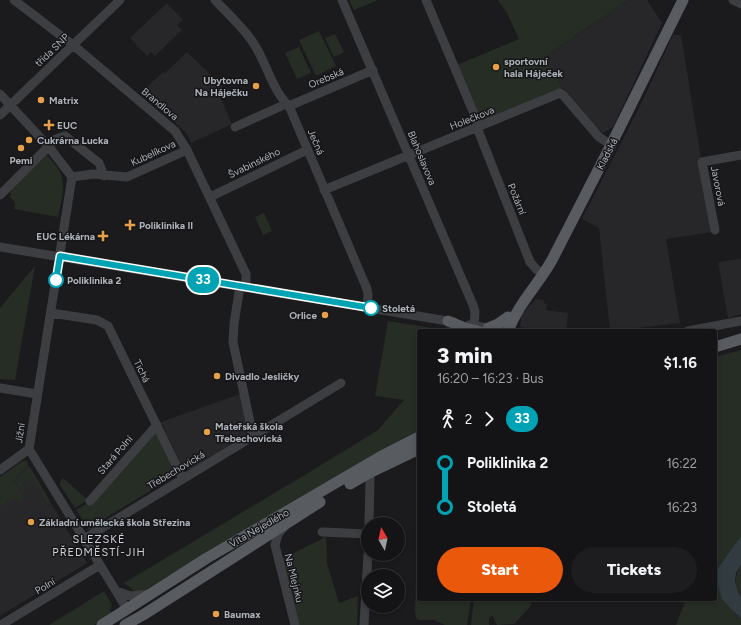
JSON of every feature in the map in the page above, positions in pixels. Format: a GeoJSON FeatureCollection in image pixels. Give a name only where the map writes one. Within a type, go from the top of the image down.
{"type":"FeatureCollection","features":[{"type":"Feature","properties":{"kind":"main road","name":"Kladská"},"geometry":{"type":"LineString","coordinates":[[506,329],[508,317],[522,302],[544,273],[611,145],[683,0]]}},
{"type":"Feature","properties":{"kind":"main road","name":"Kladská"},"geometry":{"type":"LineString","coordinates":[[507,329],[522,302]]}},
{"type":"Feature","properties":{"kind":"main road"},"geometry":{"type":"LineString","coordinates":[[448,321],[465,328],[480,328],[498,324],[508,317]]}},
{"type":"Feature","properties":{"kind":"main road"},"geometry":{"type":"LineString","coordinates":[[717,340],[741,334]]}},
{"type":"Feature","properties":{"kind":"main road"},"geometry":{"type":"LineString","coordinates":[[717,346],[741,339]]}},
{"type":"Feature","properties":{"kind":"main road","name":"Víta Nejedlého"},"geometry":{"type":"LineString","coordinates":[[102,625],[207,558],[374,460],[417,438]]}},
{"type":"Feature","properties":{"kind":"main road","name":"Víta Nejedlého"},"geometry":{"type":"LineString","coordinates":[[125,625],[143,615],[293,518],[369,473],[417,450]]}},
{"type":"Feature","properties":{"kind":"street","name":"Brandlova"},"geometry":{"type":"LineString","coordinates":[[14,0],[73,45],[175,131],[187,150],[246,274],[234,324],[233,342],[253,436]]}},
{"type":"Feature","properties":{"kind":"street","name":"třída SNP"},"geometry":{"type":"LineString","coordinates":[[0,115],[120,0]]}},
{"type":"Feature","properties":{"kind":"street","name":"Ječná"},"geometry":{"type":"LineString","coordinates":[[215,0],[254,43],[281,98],[287,105],[367,290],[367,307]]}},
{"type":"Feature","properties":{"kind":"street","name":"Blahoslavova"},"geometry":{"type":"LineString","coordinates":[[342,0],[473,305],[480,328]]}},
{"type":"Feature","properties":{"kind":"street","name":"Požární"},"geometry":{"type":"LineString","coordinates":[[426,0],[478,123],[478,127],[530,262],[537,270],[544,273]]}},
{"type":"Feature","properties":{"kind":"street"},"geometry":{"type":"LineString","coordinates":[[733,0],[741,4]]}},
{"type":"Feature","properties":{"kind":"street","name":"Orebská"},"geometry":{"type":"LineString","coordinates":[[235,127],[373,70]]}},
{"type":"Feature","properties":{"kind":"street"},"geometry":{"type":"LineString","coordinates":[[0,94],[49,147],[72,176],[60,256]]}},
{"type":"Feature","properties":{"kind":"street","name":"Holečkova"},"geometry":{"type":"LineString","coordinates":[[324,190],[547,98],[562,94],[599,137],[611,145]]}},
{"type":"Feature","properties":{"kind":"street"},"geometry":{"type":"LineString","coordinates":[[0,195],[56,139],[65,136],[99,163],[104,176]]}},
{"type":"Feature","properties":{"kind":"street","name":"Kubelíkova"},"geometry":{"type":"LineString","coordinates":[[72,176],[93,174],[127,177],[187,150]]}},
{"type":"Feature","properties":{"kind":"street","name":"Švabinského"},"geometry":{"type":"LineString","coordinates":[[210,197],[307,150]]}},
{"type":"Feature","properties":{"kind":"street","name":"Javorová"},"geometry":{"type":"LineString","coordinates":[[715,230],[702,162],[741,155]]}},
{"type":"Feature","properties":{"kind":"street"},"geometry":{"type":"LineString","coordinates":[[0,247],[448,321]]}},
{"type":"Feature","properties":{"kind":"street","name":"Jižní"},"geometry":{"type":"LineString","coordinates":[[60,256],[29,449],[127,609]]}},
{"type":"Feature","properties":{"kind":"street","name":"Tichá"},"geometry":{"type":"LineString","coordinates":[[51,313],[97,320],[108,326],[183,479]]}},
{"type":"Feature","properties":{"kind":"street"},"geometry":{"type":"LineString","coordinates":[[699,329],[741,321]]}},
{"type":"Feature","properties":{"kind":"street","name":"Třebechovická"},"geometry":{"type":"LineString","coordinates":[[84,539],[341,383]]}},
{"type":"Feature","properties":{"kind":"street"},"geometry":{"type":"LineString","coordinates":[[0,388],[37,394]]}},
{"type":"Feature","properties":{"kind":"street","name":"Stará Polní"},"geometry":{"type":"LineString","coordinates":[[90,501],[157,425]]}},
{"type":"Feature","properties":{"kind":"street"},"geometry":{"type":"LineString","coordinates":[[0,470],[29,449]]}},
{"type":"Feature","properties":{"kind":"street"},"geometry":{"type":"LineString","coordinates":[[369,517],[370,480]]}},
{"type":"Feature","properties":{"kind":"street","name":"Na Mlejnku"},"geometry":{"type":"LineString","coordinates":[[293,518],[280,530],[275,545],[295,625]]}},
{"type":"Feature","properties":{"kind":"street"},"geometry":{"type":"LineString","coordinates":[[322,532],[361,534]]}},
{"type":"Feature","properties":{"kind":"street"},"geometry":{"type":"LineString","coordinates":[[364,625],[368,561]]}},
{"type":"Feature","properties":{"kind":"street","name":"Polní"},"geometry":{"type":"LineString","coordinates":[[1,625],[100,565]]}},
{"type":"Feature","properties":{"kind":"street"},"geometry":{"type":"LineString","coordinates":[[116,590],[132,596],[151,594]]}},
{"type":"Feature","properties":{"kind":"shaded area"},"geometry":{"type":"Polygon","coordinates":[[[349,0],[378,0],[354,10],[349,0]]]}},
{"type":"Feature","properties":{"kind":"shaded area"},"geometry":{"type":"Polygon","coordinates":[[[498,0],[629,0],[544,57],[563,88],[483,122],[457,65],[519,39],[507,13],[498,0]]]}},
{"type":"Feature","properties":{"kind":"shaded area"},"geometry":{"type":"Polygon","coordinates":[[[629,0],[647,0],[662,23],[613,127],[603,133],[594,125],[563,88],[544,57],[629,0]]]}},
{"type":"Feature","properties":{"kind":"shaded area"},"geometry":{"type":"Polygon","coordinates":[[[167,3],[183,20],[177,25],[182,30],[155,56],[151,52],[147,56],[130,38],[167,3]]]}},
{"type":"Feature","properties":{"kind":"shaded area"},"geometry":{"type":"Polygon","coordinates":[[[319,31],[336,66],[316,76],[299,40],[319,31]]]}},
{"type":"Feature","properties":{"kind":"shaded area"},"geometry":{"type":"Polygon","coordinates":[[[335,34],[344,52],[334,57],[325,38],[335,34]]]}},
{"type":"Feature","properties":{"kind":"shaded area"},"geometry":{"type":"Polygon","coordinates":[[[673,35],[681,35],[713,232],[666,239],[680,323],[628,329],[610,329],[599,228],[582,219],[640,106],[673,35]]]}},
{"type":"Feature","properties":{"kind":"shaded area"},"geometry":{"type":"Polygon","coordinates":[[[299,47],[311,73],[297,79],[285,53],[299,47]]]}},
{"type":"Feature","properties":{"kind":"shaded area"},"geometry":{"type":"Polygon","coordinates":[[[187,52],[223,87],[218,92],[232,124],[191,143],[187,134],[178,125],[141,93],[187,52]]]}},
{"type":"Feature","properties":{"kind":"shaded area"},"geometry":{"type":"Polygon","coordinates":[[[47,155],[58,168],[63,181],[63,193],[58,217],[14,209],[15,203],[10,197],[12,187],[47,155]]]}},
{"type":"Feature","properties":{"kind":"shaded area"},"geometry":{"type":"Polygon","coordinates":[[[264,213],[272,231],[263,235],[255,217],[264,213]]]}},
{"type":"Feature","properties":{"kind":"shaded area"},"geometry":{"type":"Polygon","coordinates":[[[741,259],[741,314],[728,318],[718,262],[741,259]]]}},
{"type":"Feature","properties":{"kind":"shaded area"},"geometry":{"type":"Polygon","coordinates":[[[35,266],[15,380],[0,379],[0,308],[35,266]]]}},
{"type":"Feature","properties":{"kind":"shaded area"},"geometry":{"type":"Polygon","coordinates":[[[536,299],[544,300],[544,303],[547,304],[546,310],[568,313],[566,329],[532,329],[520,327],[522,314],[536,299]]]}},
{"type":"Feature","properties":{"kind":"shaded area"},"geometry":{"type":"Polygon","coordinates":[[[388,321],[439,329],[417,329],[417,434],[204,554],[142,592],[134,591],[124,583],[378,430],[404,400],[375,396],[388,321]]]}},
{"type":"Feature","properties":{"kind":"shaded area"},"geometry":{"type":"Polygon","coordinates":[[[449,327],[454,329],[439,329],[449,327]]]}},
{"type":"Feature","properties":{"kind":"shaded area"},"geometry":{"type":"Polygon","coordinates":[[[741,350],[741,536],[718,568],[734,612],[741,618],[741,625],[676,625],[685,601],[717,601],[717,356],[741,350]]]}},
{"type":"Feature","properties":{"kind":"shaded area","name":"Mateřská škola Třebechovická"},"geometry":{"type":"Polygon","coordinates":[[[240,394],[248,433],[191,469],[185,469],[182,466],[161,422],[240,394]]]}},
{"type":"Feature","properties":{"kind":"shaded area"},"geometry":{"type":"Polygon","coordinates":[[[152,435],[160,435],[177,469],[173,471],[176,475],[104,519],[105,522],[92,530],[89,530],[76,510],[88,503],[152,435]]]}},
{"type":"Feature","properties":{"kind":"shaded area"},"geometry":{"type":"Polygon","coordinates":[[[23,461],[26,461],[28,464],[13,481],[25,499],[20,502],[16,497],[0,507],[0,501],[2,499],[0,495],[0,477],[23,461]]]}},
{"type":"Feature","properties":{"kind":"shaded area","name":"Základní umělecká škola Střezina"},"geometry":{"type":"Polygon","coordinates":[[[24,461],[27,463],[87,563],[0,616],[0,477],[24,461]]]}},
{"type":"Feature","properties":{"kind":"shaded area"},"geometry":{"type":"Polygon","coordinates":[[[30,467],[50,501],[47,503],[32,478],[22,484],[26,491],[17,485],[16,480],[30,467]]]}},
{"type":"Feature","properties":{"kind":"shaded area"},"geometry":{"type":"Polygon","coordinates":[[[63,478],[88,500],[75,508],[60,485],[63,478]]]}},
{"type":"Feature","properties":{"kind":"shaded area"},"geometry":{"type":"Polygon","coordinates":[[[741,536],[741,565],[736,573],[735,581],[741,597],[741,618],[722,599],[717,582],[718,568],[741,536]]]}},
{"type":"Feature","properties":{"kind":"shaded area"},"geometry":{"type":"Polygon","coordinates":[[[326,537],[327,563],[339,603],[358,596],[357,625],[299,625],[281,559],[326,537]]]}},
{"type":"Feature","properties":{"kind":"shaded area"},"geometry":{"type":"Polygon","coordinates":[[[741,565],[741,597],[736,585],[736,577],[741,565]]]}},
{"type":"Feature","properties":{"kind":"shaded area"},"geometry":{"type":"Polygon","coordinates":[[[417,574],[417,601],[471,601],[467,625],[445,625],[434,620],[419,620],[416,618],[417,574]]]}},
{"type":"Feature","properties":{"kind":"shaded area"},"geometry":{"type":"Polygon","coordinates":[[[104,591],[112,605],[110,610],[112,614],[94,625],[49,625],[104,591]]]}},
{"type":"Feature","properties":{"kind":"shaded area"},"geometry":{"type":"Polygon","coordinates":[[[474,601],[532,601],[530,607],[514,624],[497,625],[493,616],[489,617],[489,625],[471,625],[474,601]]]}},
{"type":"Feature","properties":{"kind":"bus line","name":"33"},"geometry":{"type":"LineString","coordinates":[[56,280],[60,256],[371,308]]}},
{"type":"Feature","properties":{"kind":"place","name":"sportovní hala Háječek"},"geometry":{"type":"Point","coordinates":[496,67]}},
{"type":"Feature","properties":{"kind":"place","name":"Ubytovna Na Háječku"},"geometry":{"type":"Point","coordinates":[256,86]}},
{"type":"Feature","properties":{"kind":"place","name":"Matrix"},"geometry":{"type":"Point","coordinates":[41,100]}},
{"type":"Feature","properties":{"kind":"place","name":"EUC"},"geometry":{"type":"Point","coordinates":[49,125]}},
{"type":"Feature","properties":{"kind":"place","name":"Cukrárna Lucka"},"geometry":{"type":"Point","coordinates":[29,140]}},
{"type":"Feature","properties":{"kind":"place","name":"Pemi"},"geometry":{"type":"Point","coordinates":[21,148]}},
{"type":"Feature","properties":{"kind":"place","name":"Poliklinika II"},"geometry":{"type":"Point","coordinates":[130,225]}},
{"type":"Feature","properties":{"kind":"place","name":"EUC Lékárna"},"geometry":{"type":"Point","coordinates":[103,236]}},
{"type":"Feature","properties":{"kind":"place","name":"Poliklinika 2"},"geometry":{"type":"Point","coordinates":[56,280]}},
{"type":"Feature","properties":{"kind":"place","name":"Stoletá"},"geometry":{"type":"Point","coordinates":[371,308]}},
{"type":"Feature","properties":{"kind":"place","name":"Orlice"},"geometry":{"type":"Point","coordinates":[325,315]}},
{"type":"Feature","properties":{"kind":"place","name":"Divadlo Jesličky"},"geometry":{"type":"Point","coordinates":[217,376]}},
{"type":"Feature","properties":{"kind":"place","name":"Mateřská škola Třebechovická"},"geometry":{"type":"Point","coordinates":[207,432]}},
{"type":"Feature","properties":{"kind":"place","name":"Základní umělecká škola Střezina"},"geometry":{"type":"Point","coordinates":[31,522]}},
{"type":"Feature","properties":{"kind":"place","name":"Baumax"},"geometry":{"type":"Point","coordinates":[216,614]}},
{"type":"Feature","properties":{"kind":"district","name":"SLEZSKÉ PŘEDMĚSTÍ-JIH"},"geometry":{"type":"Point","coordinates":[99,545]}}]}
